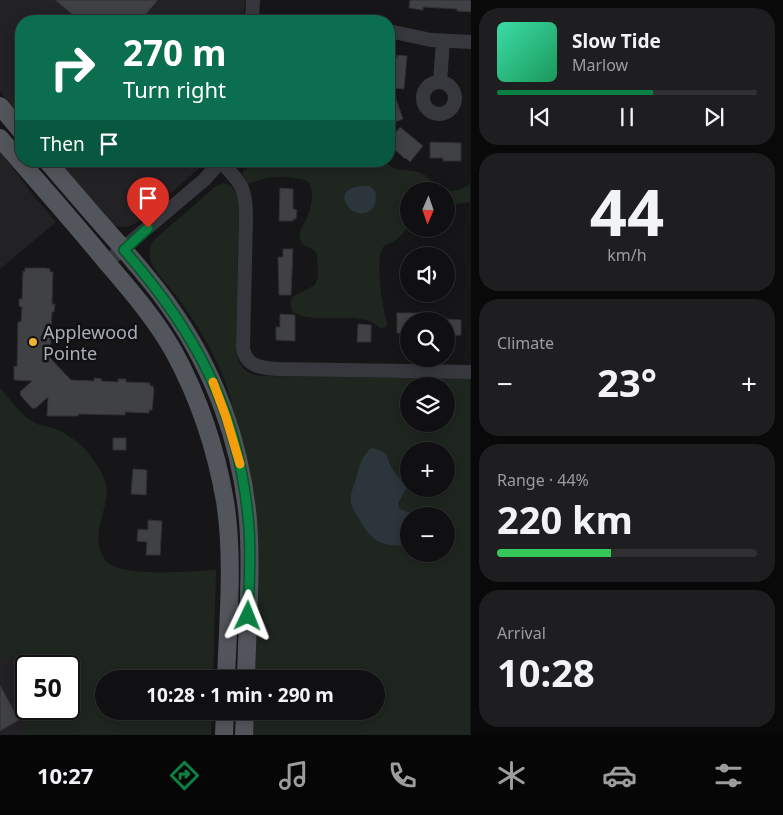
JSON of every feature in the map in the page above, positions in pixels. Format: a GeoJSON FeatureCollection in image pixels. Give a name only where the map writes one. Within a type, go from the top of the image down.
{"type":"FeatureCollection","features":[{"type":"Feature","properties":{"kind":"main road"},"geometry":{"type":"LineString","coordinates":[[0,106],[15,124]]}},
{"type":"Feature","properties":{"kind":"main road"},"geometry":{"type":"LineString","coordinates":[[0,138],[15,155]]}},
{"type":"Feature","properties":{"kind":"main road"},"geometry":{"type":"LineString","coordinates":[[25,167],[148,313],[174,352],[201,410],[214,451],[225,503],[229,569],[226,670]]}},
{"type":"Feature","properties":{"kind":"main road"},"geometry":{"type":"LineString","coordinates":[[52,167],[157,289],[185,329],[207,369],[232,433],[241,468],[249,531],[246,670]]}},
{"type":"Feature","properties":{"kind":"main road"},"geometry":{"type":"LineString","coordinates":[[224,735],[225,720]]}},
{"type":"Feature","properties":{"kind":"main road"},"geometry":{"type":"LineString","coordinates":[[244,720],[244,735]]}},
{"type":"Feature","properties":{"kind":"street"},"geometry":{"type":"LineString","coordinates":[[252,15],[253,0]]}},
{"type":"Feature","properties":{"kind":"street"},"geometry":{"type":"LineString","coordinates":[[395,32],[443,41],[470,42]]}},
{"type":"Feature","properties":{"kind":"street"},"geometry":{"type":"LineString","coordinates":[[440,82],[443,41]]}},
{"type":"Feature","properties":{"kind":"street"},"geometry":{"type":"LineString","coordinates":[[107,262],[124,250],[216,167]]}},
{"type":"Feature","properties":{"kind":"street"},"geometry":{"type":"LineString","coordinates":[[226,167],[240,183],[245,196],[243,346],[245,356],[250,362],[260,367],[278,369],[470,372]]}},
{"type":"Feature","properties":{"kind":"shaded area"},"geometry":{"type":"Polygon","coordinates":[[[0,0],[245,0],[244,15],[15,15],[15,112],[0,91],[0,0]]]}},
{"type":"Feature","properties":{"kind":"shaded area"},"geometry":{"type":"Polygon","coordinates":[[[0,150],[32,194],[56,222],[0,269],[0,150]]]}},
{"type":"Feature","properties":{"kind":"shaded area"},"geometry":{"type":"Polygon","coordinates":[[[61,167],[200,167],[138,222],[123,227],[112,225],[61,167]]]}},
{"type":"Feature","properties":{"kind":"shaded area"},"geometry":{"type":"Polygon","coordinates":[[[249,167],[393,167],[425,175],[431,182],[400,182],[400,236],[385,245],[381,251],[379,270],[386,327],[381,328],[370,321],[355,318],[314,318],[301,316],[292,311],[290,304],[292,297],[315,285],[318,277],[317,254],[314,250],[302,244],[300,240],[300,232],[310,209],[312,197],[310,185],[307,181],[288,177],[259,180],[248,184],[242,173],[249,167]]]}},
{"type":"Feature","properties":{"kind":"shaded area"},"geometry":{"type":"Polygon","coordinates":[[[224,183],[233,188],[239,204],[236,348],[240,364],[250,373],[261,376],[400,378],[400,432],[455,432],[455,379],[470,379],[470,735],[250,735],[251,720],[385,720],[385,670],[251,670],[238,432],[232,405],[220,369],[206,341],[183,305],[153,267],[150,256],[154,240],[216,186],[224,183]]]}},
{"type":"Feature","properties":{"kind":"shaded area"},"geometry":{"type":"Polygon","coordinates":[[[470,183],[470,202],[455,204],[455,190],[464,188],[470,183]]]}},
{"type":"Feature","properties":{"kind":"shaded area"},"geometry":{"type":"Polygon","coordinates":[[[369,186],[374,190],[376,196],[373,208],[366,213],[358,213],[351,210],[344,198],[347,192],[355,187],[369,186]]]}},
{"type":"Feature","properties":{"kind":"shaded area"},"geometry":{"type":"Polygon","coordinates":[[[0,388],[20,412],[30,420],[39,425],[59,430],[75,440],[84,448],[99,469],[104,478],[107,493],[98,539],[101,553],[106,561],[119,568],[131,571],[177,572],[216,570],[213,670],[95,670],[95,720],[212,720],[211,735],[23,735],[28,727],[29,720],[80,720],[80,655],[15,655],[15,657],[0,659],[0,388]]]}},
{"type":"Feature","properties":{"kind":"shaded area"},"geometry":{"type":"Polygon","coordinates":[[[371,448],[385,453],[390,465],[400,478],[401,497],[398,503],[400,509],[400,545],[385,544],[373,538],[352,506],[352,493],[359,466],[371,448]]]}},
{"type":"Feature","properties":{"kind":"shaded area"},"geometry":{"type":"Polygon","coordinates":[[[0,576],[23,655],[15,655],[15,720],[39,720],[38,735],[0,735],[0,576]]]}},
{"type":"Feature","properties":{"kind":"building"},"geometry":{"type":"Polygon","coordinates":[[[55,0],[158,0],[145,15],[73,15],[55,0]]]}},
{"type":"Feature","properties":{"kind":"building"},"geometry":{"type":"Polygon","coordinates":[[[410,0],[471,0],[471,12],[457,11],[457,9],[423,7],[423,10],[409,8],[410,0]]]}},
{"type":"Feature","properties":{"kind":"building"},"geometry":{"type":"Polygon","coordinates":[[[397,55],[407,56],[404,89],[395,88],[395,58],[397,58],[397,55]]]}},
{"type":"Feature","properties":{"kind":"building"},"geometry":{"type":"Polygon","coordinates":[[[395,96],[403,119],[395,122],[395,96]]]}},
{"type":"Feature","properties":{"kind":"building"},"geometry":{"type":"Polygon","coordinates":[[[400,127],[423,146],[410,162],[395,150],[395,133],[400,127]]]}},
{"type":"Feature","properties":{"kind":"building"},"geometry":{"type":"Polygon","coordinates":[[[430,142],[461,143],[461,161],[443,161],[443,158],[430,158],[430,142]]]}},
{"type":"Feature","properties":{"kind":"building"},"geometry":{"type":"Polygon","coordinates":[[[280,188],[293,189],[293,209],[297,210],[296,219],[293,219],[293,221],[279,221],[280,188]]]}},
{"type":"Feature","properties":{"kind":"building"},"geometry":{"type":"Polygon","coordinates":[[[283,249],[293,249],[291,295],[279,295],[278,257],[283,257],[283,249]]]}},
{"type":"Feature","properties":{"kind":"building","name":"Applewood Pointe"},"geometry":{"type":"Polygon","coordinates":[[[25,268],[45,268],[53,272],[52,304],[55,304],[54,312],[52,312],[51,332],[54,332],[53,340],[51,340],[50,358],[71,380],[94,381],[94,378],[102,379],[101,381],[118,382],[118,379],[126,379],[126,382],[150,383],[154,391],[152,410],[149,410],[149,413],[125,412],[125,415],[78,414],[78,416],[47,416],[48,397],[36,408],[32,408],[21,396],[20,392],[32,381],[14,380],[14,366],[17,367],[18,322],[21,322],[22,307],[19,306],[19,299],[22,299],[23,271],[25,272],[25,268]]]}},
{"type":"Feature","properties":{"kind":"building"},"geometry":{"type":"Polygon","coordinates":[[[397,313],[400,313],[400,333],[397,333],[397,313]]]}},
{"type":"Feature","properties":{"kind":"building"},"geometry":{"type":"Polygon","coordinates":[[[280,314],[295,315],[295,341],[276,340],[276,327],[280,327],[280,314]]]}},
{"type":"Feature","properties":{"kind":"building"},"geometry":{"type":"Polygon","coordinates":[[[455,320],[461,320],[461,335],[455,335],[455,320]]]}},
{"type":"Feature","properties":{"kind":"building"},"geometry":{"type":"Polygon","coordinates":[[[358,324],[371,325],[371,342],[357,342],[358,324]]]}},
{"type":"Feature","properties":{"kind":"building"},"geometry":{"type":"Polygon","coordinates":[[[113,438],[126,438],[126,450],[113,450],[113,438]]]}},
{"type":"Feature","properties":{"kind":"building"},"geometry":{"type":"Polygon","coordinates":[[[133,469],[147,470],[146,495],[131,494],[133,469]]]}},
{"type":"Feature","properties":{"kind":"building"},"geometry":{"type":"Polygon","coordinates":[[[148,520],[162,521],[160,555],[146,555],[147,542],[137,541],[138,529],[148,530],[148,520]]]}},
{"type":"Feature","properties":{"kind":"building"},"geometry":{"type":"Polygon","coordinates":[[[0,685],[15,713],[15,720],[19,720],[0,731],[0,685]]]}},
{"type":"Feature","properties":{"kind":"slow traffic"},"geometry":{"type":"LineString","coordinates":[[213,382],[232,433],[240,464]]}},
{"type":"Feature","properties":{"kind":"place","name":"Applewood Pointe"},"geometry":{"type":"Point","coordinates":[33,342]}},
{"type":"Feature","properties":{"kind":"route"},"geometry":{"type":"LineString","coordinates":[[148,228],[124,250],[168,304],[185,329],[207,369],[232,433],[241,468],[249,531],[248,616]]}}]}
